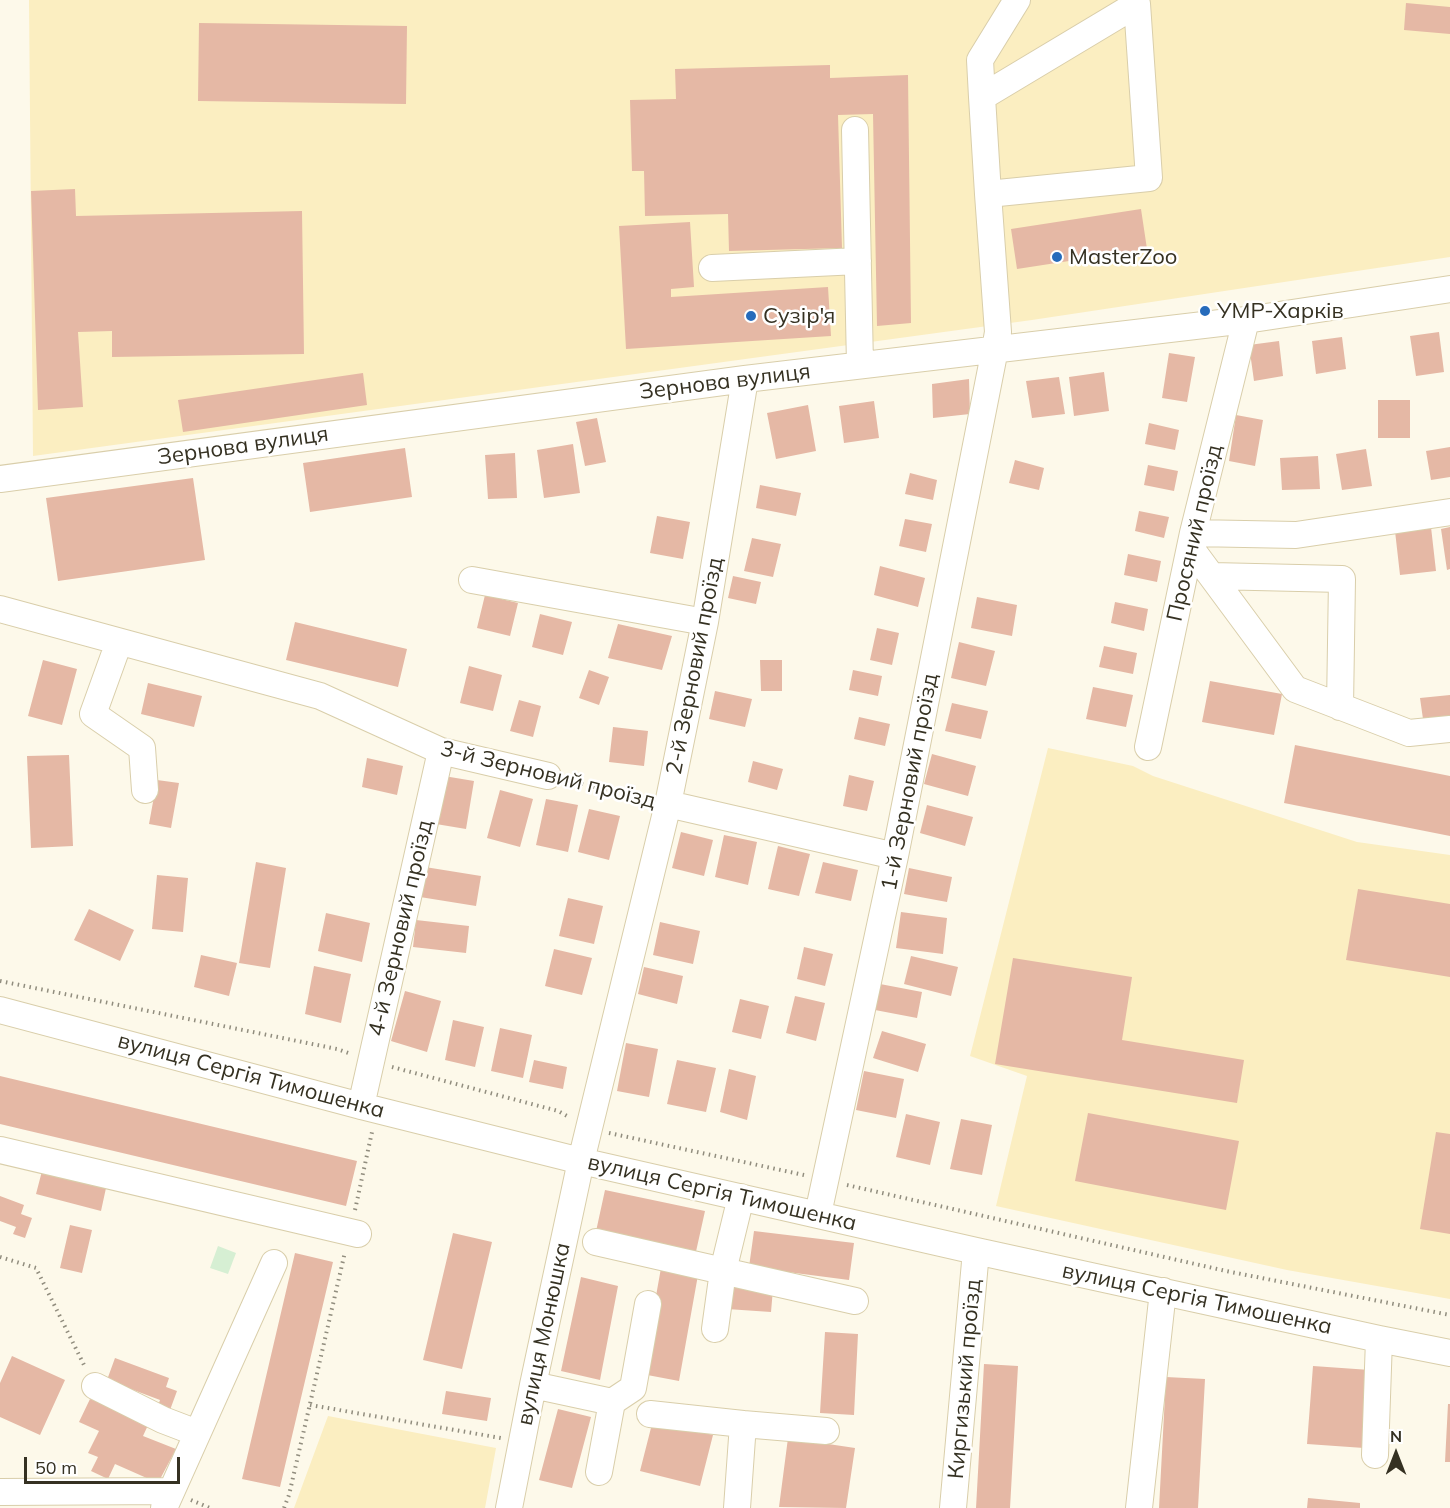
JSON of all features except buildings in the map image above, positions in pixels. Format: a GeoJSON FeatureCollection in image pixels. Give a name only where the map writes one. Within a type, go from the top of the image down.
{"type":"FeatureCollection","features":[{"type":"Feature","properties":{"kind":"street","name":"1-й Зерновий проїзд"},"geometry":{"type":"LineString","coordinates":[[818,1214],[896,856],[998,332],[980,60],[1017,0]]}},
{"type":"Feature","properties":{"kind":"street"},"geometry":{"type":"LineString","coordinates":[[982,97],[1137,4],[1149,178],[988,194]]}},
{"type":"Feature","properties":{"kind":"street"},"geometry":{"type":"LineString","coordinates":[[855,130],[860,365]]}},
{"type":"Feature","properties":{"kind":"street"},"geometry":{"type":"LineString","coordinates":[[711,268],[858,261]]}},
{"type":"Feature","properties":{"kind":"street","name":"Зернова вулиця"},"geometry":{"type":"LineString","coordinates":[[0,479],[745,379],[1246,320],[1450,290]]}},
{"type":"Feature","properties":{"kind":"street","name":"Просяний проїзд"},"geometry":{"type":"LineString","coordinates":[[1148,747],[1192,540],[1246,320]]}},
{"type":"Feature","properties":{"kind":"street","name":"2-й Зерновий проїзд"},"geometry":{"type":"LineString","coordinates":[[581,1161],[668,804],[705,622],[745,379]]}},
{"type":"Feature","properties":{"kind":"street"},"geometry":{"type":"LineString","coordinates":[[1450,512],[1296,535],[1192,540],[1212,576],[1295,689],[1409,733],[1450,729]]}},
{"type":"Feature","properties":{"kind":"street"},"geometry":{"type":"LineString","coordinates":[[1212,576],[1342,579],[1340,706]]}},
{"type":"Feature","properties":{"kind":"street"},"geometry":{"type":"LineString","coordinates":[[472,580],[705,622]]}},
{"type":"Feature","properties":{"kind":"street","name":"3-й Зерновий проїзд"},"geometry":{"type":"LineString","coordinates":[[0,609],[320,696],[441,751],[548,776]]}},
{"type":"Feature","properties":{"kind":"street"},"geometry":{"type":"LineString","coordinates":[[119,642],[93,714],[142,748],[144,790]]}},
{"type":"Feature","properties":{"kind":"street","name":"4-й Зерновий проїзд"},"geometry":{"type":"LineString","coordinates":[[361,1106],[441,751]]}},
{"type":"Feature","properties":{"kind":"street","name":"3-й Зерновий проїзд"},"geometry":{"type":"LineString","coordinates":[[668,804],[896,856]]}},
{"type":"Feature","properties":{"kind":"street","name":"вулиця Сергія Тимошенка"},"geometry":{"type":"LineString","coordinates":[[0,1010],[361,1106],[581,1161],[976,1251],[1450,1353]]}},
{"type":"Feature","properties":{"kind":"street"},"geometry":{"type":"LineString","coordinates":[[0,1150],[354,1233]]}},
{"type":"Feature","properties":{"kind":"street","name":"вулиця Монюшка"},"geometry":{"type":"LineString","coordinates":[[509,1508],[532,1385],[581,1161]]}},
{"type":"Feature","properties":{"kind":"street"},"geometry":{"type":"LineString","coordinates":[[715,1329],[723,1271],[741,1197]]}},
{"type":"Feature","properties":{"kind":"street"},"geometry":{"type":"LineString","coordinates":[[596,1242],[855,1301]]}},
{"type":"Feature","properties":{"kind":"street","name":"Киргизький проїзд"},"geometry":{"type":"LineString","coordinates":[[953,1508],[976,1251]]}},
{"type":"Feature","properties":{"kind":"street"},"geometry":{"type":"LineString","coordinates":[[0,1492],[167,1500],[274,1263]]}},
{"type":"Feature","properties":{"kind":"street"},"geometry":{"type":"LineString","coordinates":[[1139,1508],[1163,1291]]}},
{"type":"Feature","properties":{"kind":"street"},"geometry":{"type":"LineString","coordinates":[[532,1385],[612,1402],[633,1388],[648,1304]]}},
{"type":"Feature","properties":{"kind":"street"},"geometry":{"type":"LineString","coordinates":[[1375,1455],[1379,1339]]}},
{"type":"Feature","properties":{"kind":"street"},"geometry":{"type":"LineString","coordinates":[[95,1386],[163,1420],[196,1433]]}},
{"type":"Feature","properties":{"kind":"street"},"geometry":{"type":"LineString","coordinates":[[599,1472],[612,1402]]}},
{"type":"Feature","properties":{"kind":"street"},"geometry":{"type":"LineString","coordinates":[[650,1414],[826,1431]]}},
{"type":"Feature","properties":{"kind":"street"},"geometry":{"type":"LineString","coordinates":[[737,1508],[743,1424]]}},
{"type":"Feature","properties":{"kind":"path","name":"3-й Зерновий проїзд"},"geometry":{"type":"LineString","coordinates":[[548,776],[668,804]]}},
{"type":"Feature","properties":{"kind":"path"},"geometry":{"type":"LineString","coordinates":[[0,981],[337,1049],[371,1062],[558,1111],[589,1128],[646,1142],[1226,1271],[1450,1315]]}},
{"type":"Feature","properties":{"kind":"path"},"geometry":{"type":"LineString","coordinates":[[284,1508],[354,1233],[373,1131]]}},
{"type":"Feature","properties":{"kind":"path"},"geometry":{"type":"LineString","coordinates":[[0,1257],[36,1268],[95,1386]]}},
{"type":"Feature","properties":{"kind":"path"},"geometry":{"type":"LineString","coordinates":[[310,1405],[507,1439]]}},
{"type":"Feature","properties":{"kind":"shaded area"},"geometry":{"type":"Polygon","coordinates":[[[29,0],[1450,0],[1450,257],[1032,320],[33,456],[29,0]]]}},
{"type":"Feature","properties":{"kind":"shaded area"},"geometry":{"type":"Polygon","coordinates":[[[1048,748],[1133,766],[1153,776],[1357,842],[1450,855],[1450,1299],[1287,1270],[996,1206],[1027,1076],[970,1056],[1048,748]]]}},
{"type":"Feature","properties":{"kind":"shaded area"},"geometry":{"type":"Polygon","coordinates":[[[328,1416],[496,1448],[485,1508],[294,1508],[328,1416]]]}},
{"type":"Feature","properties":{"kind":"green space"},"geometry":{"type":"Polygon","coordinates":[[[218,1246],[236,1253],[228,1274],[210,1268],[218,1246]]]}},
{"type":"Feature","properties":{"kind":"place","name":"MasterZoo"},"geometry":{"type":"Point","coordinates":[1057,257]}},
{"type":"Feature","properties":{"kind":"place","name":"УМР-Харків"},"geometry":{"type":"Point","coordinates":[1205,311]}},
{"type":"Feature","properties":{"kind":"place","name":"Сузір'я"},"geometry":{"type":"Point","coordinates":[751,316]}}]}
